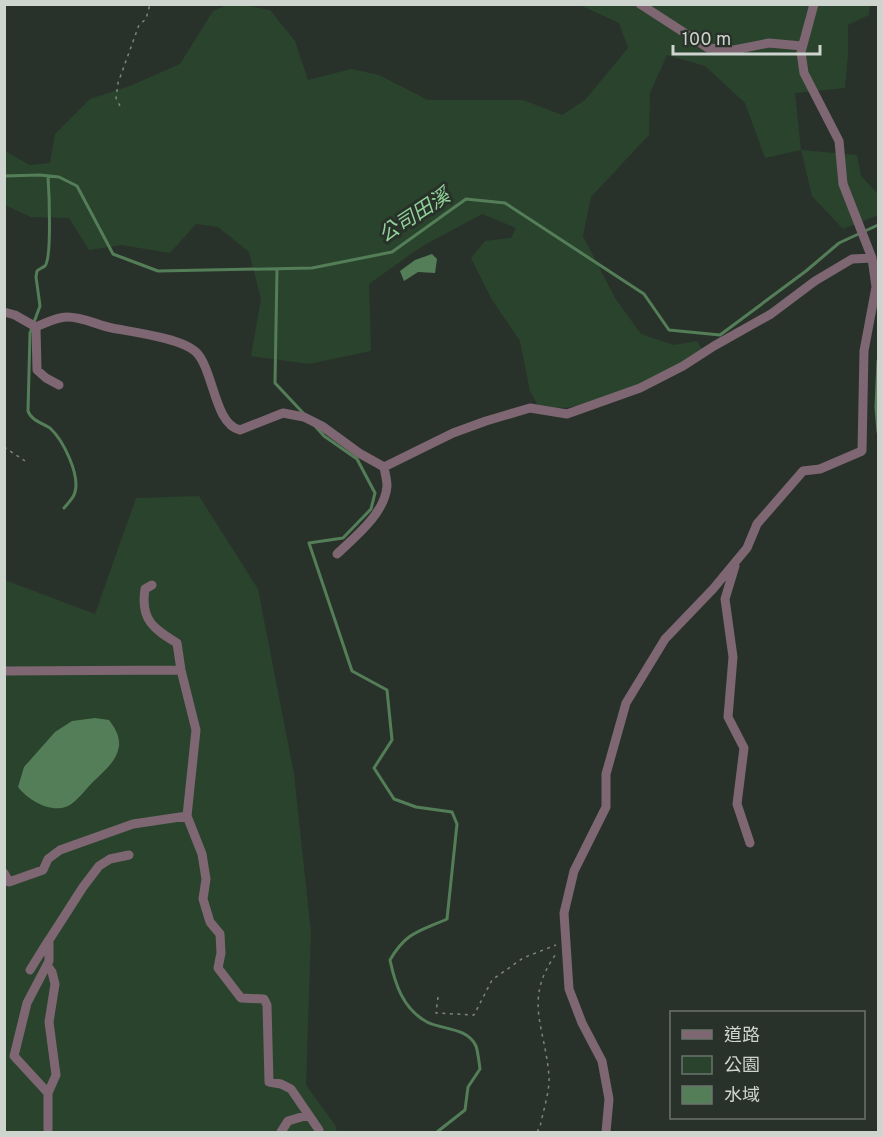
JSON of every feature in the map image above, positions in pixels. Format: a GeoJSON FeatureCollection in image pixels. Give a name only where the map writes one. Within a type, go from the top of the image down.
{"type":"FeatureCollection","features":[{"type":"Feature","properties":{"kind":"street"},"geometry":{"type":"LineString","coordinates":[[640,4],[708,48],[734,50],[769,43],[802,46]]}},
{"type":"Feature","properties":{"kind":"street"},"geometry":{"type":"LineString","coordinates":[[606,1132],[609,1099],[602,1062],[582,1023],[569,989],[564,912],[574,871],[606,807],[606,774],[627,703],[665,639],[713,589],[747,548],[757,524],[803,471],[820,469],[862,451],[864,351],[876,287],[872,258],[843,184],[839,141],[804,73],[802,46],[814,4]]}},
{"type":"Feature","properties":{"kind":"street"},"geometry":{"type":"LineString","coordinates":[[384,467],[453,433],[486,421],[530,408],[567,414],[640,388],[683,366],[771,314],[815,281],[852,259],[872,258]]}},
{"type":"Feature","properties":{"kind":"street"},"geometry":{"type":"LineString","coordinates":[[4,312],[32,325],[58,318],[84,319],[110,328],[137,332],[190,348],[204,363],[218,402],[233,429],[240,430],[283,413],[304,417],[384,467]]}},
{"type":"Feature","properties":{"kind":"street"},"geometry":{"type":"LineString","coordinates":[[32,325],[37,370],[59,385]]}},
{"type":"Feature","properties":{"kind":"street"},"geometry":{"type":"LineString","coordinates":[[338,554],[362,531],[381,506],[387,486],[384,467]]}},
{"type":"Feature","properties":{"kind":"street"},"geometry":{"type":"LineString","coordinates":[[736,561],[725,599],[733,657],[728,717],[744,748],[737,804],[750,843]]}},
{"type":"Feature","properties":{"kind":"street"},"geometry":{"type":"LineString","coordinates":[[152,585],[146,589],[143,603],[156,631],[177,643],[180,670],[196,730],[187,816],[202,854],[206,879],[203,899],[210,922],[220,934],[219,968],[241,998],[264,999],[267,1005],[269,1082],[281,1083],[291,1089],[320,1130],[319,1132]]}},
{"type":"Feature","properties":{"kind":"street"},"geometry":{"type":"LineString","coordinates":[[4,671],[180,670]]}},
{"type":"Feature","properties":{"kind":"street"},"geometry":{"type":"LineString","coordinates":[[4,873],[9,882],[43,870],[48,859],[60,850],[133,824],[187,816]]}},
{"type":"Feature","properties":{"kind":"street"},"geometry":{"type":"LineString","coordinates":[[30,970],[99,866],[110,859],[129,855]]}},
{"type":"Feature","properties":{"kind":"street"},"geometry":{"type":"LineString","coordinates":[[48,1093],[9,1058],[27,1003],[49,961],[49,940]]}},
{"type":"Feature","properties":{"kind":"street"},"geometry":{"type":"LineString","coordinates":[[47,965],[52,972],[54,984],[49,1022],[56,1075],[48,1093],[48,1132]]}},
{"type":"Feature","properties":{"kind":"street"},"geometry":{"type":"LineString","coordinates":[[281,1132],[288,1121],[308,1115]]}},
{"type":"Feature","properties":{"kind":"path"},"geometry":{"type":"LineString","coordinates":[[120,106],[116,98],[118,84],[139,25],[146,19],[150,4]]}},
{"type":"Feature","properties":{"kind":"path"},"geometry":{"type":"LineString","coordinates":[[4,451],[5,447],[25,461]]}},
{"type":"Feature","properties":{"kind":"path"},"geometry":{"type":"LineString","coordinates":[[438,997],[436,1013],[474,1015],[492,980],[523,958],[565,941]]}},
{"type":"Feature","properties":{"kind":"path"},"geometry":{"type":"LineString","coordinates":[[537,1132],[549,1078],[537,1001],[544,972],[565,941]]}},
{"type":"Feature","properties":{"kind":"green space"},"geometry":{"type":"Polygon","coordinates":[[[227,5],[244,5],[270,10],[295,41],[308,80],[351,69],[379,75],[428,100],[523,100],[562,115],[585,100],[628,48],[619,23],[580,5],[870,5],[869,15],[848,25],[845,88],[795,93],[801,150],[765,158],[745,103],[705,66],[667,55],[650,93],[649,135],[591,197],[583,236],[615,298],[641,334],[674,345],[697,341],[702,349],[674,368],[640,386],[605,399],[563,408],[538,406],[530,391],[520,341],[492,300],[471,258],[485,241],[511,238],[516,228],[482,214],[421,247],[369,284],[371,351],[309,364],[251,356],[261,299],[249,252],[218,227],[196,224],[170,253],[121,245],[89,250],[69,218],[31,217],[5,205],[5,151],[30,165],[50,163],[55,134],[90,99],[130,86],[180,64],[213,11],[227,5]]]}},
{"type":"Feature","properties":{"kind":"green space"},"geometry":{"type":"Polygon","coordinates":[[[801,150],[857,155],[861,176],[878,194],[878,215],[843,229],[812,196],[801,150]]]}},
{"type":"Feature","properties":{"kind":"green space"},"geometry":{"type":"Polygon","coordinates":[[[199,496],[258,589],[294,774],[311,933],[306,1085],[335,1125],[337,1132],[5,1132],[5,580],[95,614],[136,498],[199,496]]]}},
{"type":"Feature","properties":{"kind":"water"},"geometry":{"type":"Polygon","coordinates":[[[432,254],[437,259],[435,273],[418,272],[404,281],[400,271],[415,260],[432,254]]]}},
{"type":"Feature","properties":{"kind":"water"},"geometry":{"type":"Polygon","coordinates":[[[95,718],[109,720],[117,732],[118,751],[110,765],[78,798],[68,806],[54,808],[34,801],[22,792],[18,787],[24,767],[55,732],[72,721],[95,718]]]}},
{"type":"Feature","properties":{"kind":"waterway","name":"公司田溪"},"geometry":{"type":"LineString","coordinates":[[4,176],[59,177],[77,186],[113,254],[158,271],[312,268],[392,252],[466,199],[505,203],[644,294],[669,330],[720,335],[806,271],[839,243],[878,225]]}},
{"type":"Feature","properties":{"kind":"waterway"},"geometry":{"type":"LineString","coordinates":[[48,176],[49,251],[45,266],[37,271],[36,277],[40,306],[30,333],[28,411],[34,419],[55,433],[73,467],[75,492],[64,508]]}},
{"type":"Feature","properties":{"kind":"waterway"},"geometry":{"type":"LineString","coordinates":[[277,269],[275,383],[305,415]]}},
{"type":"Feature","properties":{"kind":"waterway","name":"公司田溪"},"geometry":{"type":"LineString","coordinates":[[878,361],[876,407],[878,432]]}},
{"type":"Feature","properties":{"kind":"waterway"},"geometry":{"type":"LineString","coordinates":[[315,426],[324,436],[357,459],[375,493],[371,509],[343,538],[309,543],[352,671],[387,690],[392,740],[374,768],[394,799],[416,807],[452,812],[457,824],[447,919],[414,933],[402,943],[390,960],[401,995],[412,1010],[433,1025],[467,1035],[477,1048],[480,1069],[468,1087],[465,1110],[437,1132]]}}]}
